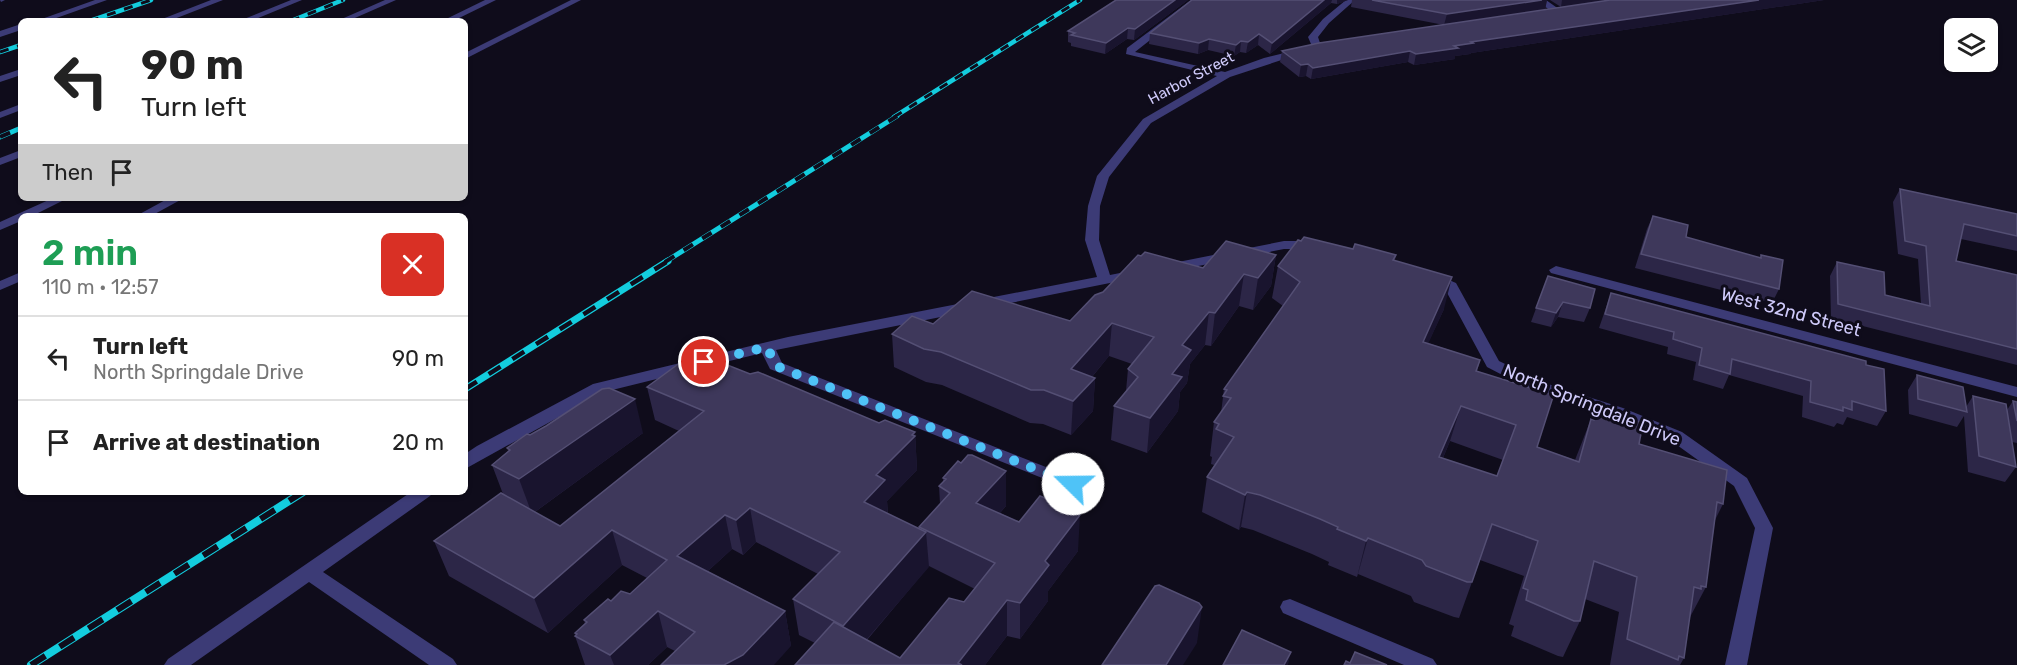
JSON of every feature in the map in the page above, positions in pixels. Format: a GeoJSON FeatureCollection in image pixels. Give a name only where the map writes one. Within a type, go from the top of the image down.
{"type":"FeatureCollection","features":[{"type":"Feature","properties":{"kind":"street"},"geometry":{"type":"LineString","coordinates":[[1197,0],[1130,50],[1131,54],[1226,75]]}},
{"type":"Feature","properties":{"kind":"street"},"geometry":{"type":"LineString","coordinates":[[1317,49],[1313,37],[1326,21],[1351,0]]}},
{"type":"Feature","properties":{"kind":"street"},"geometry":{"type":"LineString","coordinates":[[1540,0],[1558,12]]}},
{"type":"Feature","properties":{"kind":"street"},"geometry":{"type":"LineString","coordinates":[[1547,14],[1570,10]]}},
{"type":"Feature","properties":{"kind":"street","name":"Harbor Street"},"geometry":{"type":"LineString","coordinates":[[1105,280],[1092,240],[1094,206],[1103,176],[1147,121],[1226,75],[1268,60],[1329,47]]}},
{"type":"Feature","properties":{"kind":"street"},"geometry":{"type":"LineString","coordinates":[[468,461],[599,388],[767,347],[1284,245],[1328,246]]}},
{"type":"Feature","properties":{"kind":"street","name":"West 32nd Street"},"geometry":{"type":"LineString","coordinates":[[1556,270],[2017,392]]}},
{"type":"Feature","properties":{"kind":"street","name":"North Springdale Drive"},"geometry":{"type":"LineString","coordinates":[[1422,272],[1451,286],[1493,364],[1539,387],[1617,412],[1676,436],[1742,482],[1764,528],[1736,665]]}},
{"type":"Feature","properties":{"kind":"street"},"geometry":{"type":"LineString","coordinates":[[767,347],[776,366],[1073,484]]}},
{"type":"Feature","properties":{"kind":"street"},"geometry":{"type":"LineString","coordinates":[[175,665],[420,495]]}},
{"type":"Feature","properties":{"kind":"street"},"geometry":{"type":"LineString","coordinates":[[308,572],[446,665]]}},
{"type":"Feature","properties":{"kind":"street"},"geometry":{"type":"LineString","coordinates":[[1290,607],[1426,665]]}},
{"type":"Feature","properties":{"kind":"lane"},"geometry":{"type":"LineString","coordinates":[[49,18],[103,0]]}},
{"type":"Feature","properties":{"kind":"lane"},"geometry":{"type":"LineString","coordinates":[[169,18],[219,0]]}},
{"type":"Feature","properties":{"kind":"lane"},"geometry":{"type":"LineString","coordinates":[[251,18],[298,0]]}},
{"type":"Feature","properties":{"kind":"lane"},"geometry":{"type":"LineString","coordinates":[[348,18],[392,0]]}},
{"type":"Feature","properties":{"kind":"lane"},"geometry":{"type":"LineString","coordinates":[[453,18],[492,0]]}},
{"type":"Feature","properties":{"kind":"lane"},"geometry":{"type":"LineString","coordinates":[[468,54],[577,0]]}},
{"type":"Feature","properties":{"kind":"lane"},"geometry":{"type":"LineString","coordinates":[[0,34],[18,28]]}},
{"type":"Feature","properties":{"kind":"lane"},"geometry":{"type":"LineString","coordinates":[[0,79],[18,73]]}},
{"type":"Feature","properties":{"kind":"lane"},"geometry":{"type":"LineString","coordinates":[[0,115],[18,107]]}},
{"type":"Feature","properties":{"kind":"lane"},"geometry":{"type":"LineString","coordinates":[[0,162],[18,154]]}},
{"type":"Feature","properties":{"kind":"lane"},"geometry":{"type":"LineString","coordinates":[[29,213],[55,201]]}},
{"type":"Feature","properties":{"kind":"lane"},"geometry":{"type":"LineString","coordinates":[[148,213],[172,201]]}},
{"type":"Feature","properties":{"kind":"lane"},"geometry":{"type":"LineString","coordinates":[[0,226],[18,218]]}},
{"type":"Feature","properties":{"kind":"lane"},"geometry":{"type":"LineString","coordinates":[[0,286],[18,277]]}},
{"type":"Feature","properties":{"kind":"building"},"geometry":{"type":"Polygon","coordinates":[[[1116,0],[1175,0],[1135,29],[1128,28],[1106,43],[1071,35],[1075,33],[1068,31],[1116,0]]]}},
{"type":"Feature","properties":{"kind":"building"},"geometry":{"type":"Polygon","coordinates":[[[1192,0],[1324,0],[1272,43],[1259,34],[1248,42],[1241,41],[1236,45],[1209,39],[1199,43],[1150,33],[1192,0]]]}},
{"type":"Feature","properties":{"kind":"building"},"geometry":{"type":"Polygon","coordinates":[[[1372,0],[1542,0],[1447,14],[1372,0]]]}},
{"type":"Feature","properties":{"kind":"building"},"geometry":{"type":"Polygon","coordinates":[[[1610,0],[1759,0],[1454,46],[1458,48],[1416,54],[1410,51],[1313,68],[1308,64],[1301,65],[1282,51],[1319,43],[1610,0]]]}},
{"type":"Feature","properties":{"kind":"building"},"geometry":{"type":"Polygon","coordinates":[[[1900,189],[2017,214],[2017,236],[1964,224],[1956,261],[2017,275],[2017,349],[1838,304],[1837,262],[1884,272],[1885,295],[1930,306],[1926,246],[1905,241],[1900,189]]]}},
{"type":"Feature","properties":{"kind":"building"},"geometry":{"type":"Polygon","coordinates":[[[1653,216],[1688,225],[1686,237],[1761,258],[1761,255],[1783,260],[1779,289],[1641,254],[1653,216]]]}},
{"type":"Feature","properties":{"kind":"building"},"geometry":{"type":"Polygon","coordinates":[[[1304,237],[1353,249],[1355,244],[1396,255],[1393,260],[1452,277],[1423,342],[1480,360],[1476,371],[1550,394],[1553,397],[1537,447],[1579,462],[1591,419],[1594,420],[1597,411],[1601,412],[1601,410],[1643,423],[1639,444],[1727,470],[1723,504],[1717,502],[1706,587],[1701,586],[1701,589],[1694,587],[1684,658],[1679,656],[1678,660],[1627,639],[1637,577],[1594,561],[1580,621],[1574,621],[1526,600],[1528,590],[1523,588],[1538,541],[1492,524],[1472,582],[1467,582],[1426,566],[1422,560],[1368,538],[1366,541],[1320,519],[1260,495],[1247,492],[1245,495],[1207,477],[1234,437],[1216,429],[1219,424],[1214,422],[1231,398],[1223,396],[1227,390],[1224,389],[1300,282],[1278,266],[1298,240],[1301,241],[1304,237]],[[1461,406],[1439,457],[1497,476],[1516,425],[1461,406]]]}},
{"type":"Feature","properties":{"kind":"building"},"geometry":{"type":"Polygon","coordinates":[[[1226,241],[1276,255],[1258,278],[1244,274],[1215,313],[1209,312],[1182,345],[1191,350],[1172,374],[1182,377],[1150,418],[1114,406],[1138,377],[1128,369],[1154,337],[1112,323],[1071,369],[1095,378],[1073,401],[1044,390],[1031,390],[941,352],[924,349],[892,334],[912,316],[933,324],[972,291],[1070,321],[1095,295],[1103,292],[1138,255],[1141,256],[1145,252],[1203,268],[1226,241]]]}},
{"type":"Feature","properties":{"kind":"building"},"geometry":{"type":"Polygon","coordinates":[[[1548,276],[1595,289],[1590,308],[1563,302],[1556,313],[1536,308],[1548,276]]]}},
{"type":"Feature","properties":{"kind":"building"},"geometry":{"type":"Polygon","coordinates":[[[1611,293],[1866,361],[1866,365],[1884,369],[1886,411],[1852,401],[1852,410],[1843,407],[1843,411],[1810,402],[1811,381],[1732,359],[1730,374],[1699,365],[1702,348],[1673,339],[1674,332],[1605,314],[1611,293]]]}},
{"type":"Feature","properties":{"kind":"building"},"geometry":{"type":"Polygon","coordinates":[[[697,353],[750,374],[758,372],[879,423],[885,420],[915,432],[912,435],[915,436],[876,475],[885,480],[864,502],[926,532],[843,626],[793,599],[840,552],[750,508],[736,520],[725,515],[677,556],[785,611],[743,655],[724,665],[661,665],[695,632],[658,611],[610,655],[575,636],[577,634],[575,633],[587,622],[584,620],[608,599],[611,601],[621,591],[630,594],[667,560],[612,530],[534,598],[434,541],[501,493],[560,526],[704,411],[647,387],[692,354],[697,353]]]}},
{"type":"Feature","properties":{"kind":"building"},"geometry":{"type":"Polygon","coordinates":[[[1917,375],[1963,387],[1967,412],[1918,399],[1917,375]]]}},
{"type":"Feature","properties":{"kind":"building"},"geometry":{"type":"Polygon","coordinates":[[[609,388],[635,399],[519,479],[492,465],[510,450],[507,448],[527,434],[530,435],[546,426],[602,389],[609,388]]]}},
{"type":"Feature","properties":{"kind":"building"},"geometry":{"type":"Polygon","coordinates":[[[1973,396],[2006,404],[2016,467],[1979,456],[1973,396]]]}},
{"type":"Feature","properties":{"kind":"building"},"geometry":{"type":"Polygon","coordinates":[[[2013,401],[2017,402],[2017,421],[2013,401]]]}},
{"type":"Feature","properties":{"kind":"building"},"geometry":{"type":"Polygon","coordinates":[[[968,455],[1006,471],[976,503],[1019,522],[1040,496],[1078,511],[1076,514],[1080,515],[1045,561],[1049,565],[1020,603],[1007,600],[958,663],[962,665],[795,665],[834,622],[900,658],[949,598],[964,602],[995,563],[919,527],[950,493],[939,486],[946,479],[943,478],[958,461],[961,463],[968,455]]]}},
{"type":"Feature","properties":{"kind":"building"},"geometry":{"type":"Polygon","coordinates":[[[1159,585],[1199,603],[1202,607],[1166,665],[1102,665],[1155,586],[1159,585]]]}},
{"type":"Feature","properties":{"kind":"building"},"geometry":{"type":"Polygon","coordinates":[[[1242,630],[1291,652],[1284,665],[1223,665],[1242,630]]]}},
{"type":"Feature","properties":{"kind":"building"},"geometry":{"type":"Polygon","coordinates":[[[1355,652],[1387,665],[1344,665],[1346,661],[1350,663],[1355,652]]]}},
{"type":"Feature","properties":{"kind":"railway"},"geometry":{"type":"LineString","coordinates":[[99,18],[151,0]]}},
{"type":"Feature","properties":{"kind":"railway"},"geometry":{"type":"LineString","coordinates":[[298,18],[343,0]]}},
{"type":"Feature","properties":{"kind":"railway"},"geometry":{"type":"LineString","coordinates":[[894,117],[1080,0]]}},
{"type":"Feature","properties":{"kind":"railway"},"geometry":{"type":"LineString","coordinates":[[0,52],[18,46]]}},
{"type":"Feature","properties":{"kind":"railway"},"geometry":{"type":"LineString","coordinates":[[665,262],[897,116]]}},
{"type":"Feature","properties":{"kind":"railway"},"geometry":{"type":"LineString","coordinates":[[0,137],[18,129]]}},
{"type":"Feature","properties":{"kind":"railway"},"geometry":{"type":"LineString","coordinates":[[468,387],[668,261]]}},
{"type":"Feature","properties":{"kind":"railway"},"geometry":{"type":"LineString","coordinates":[[31,665],[298,495]]}},
{"type":"Feature","properties":{"kind":"route"},"geometry":{"type":"LineString","coordinates":[[704,362],[767,347],[776,366],[1073,484]]}}]}
